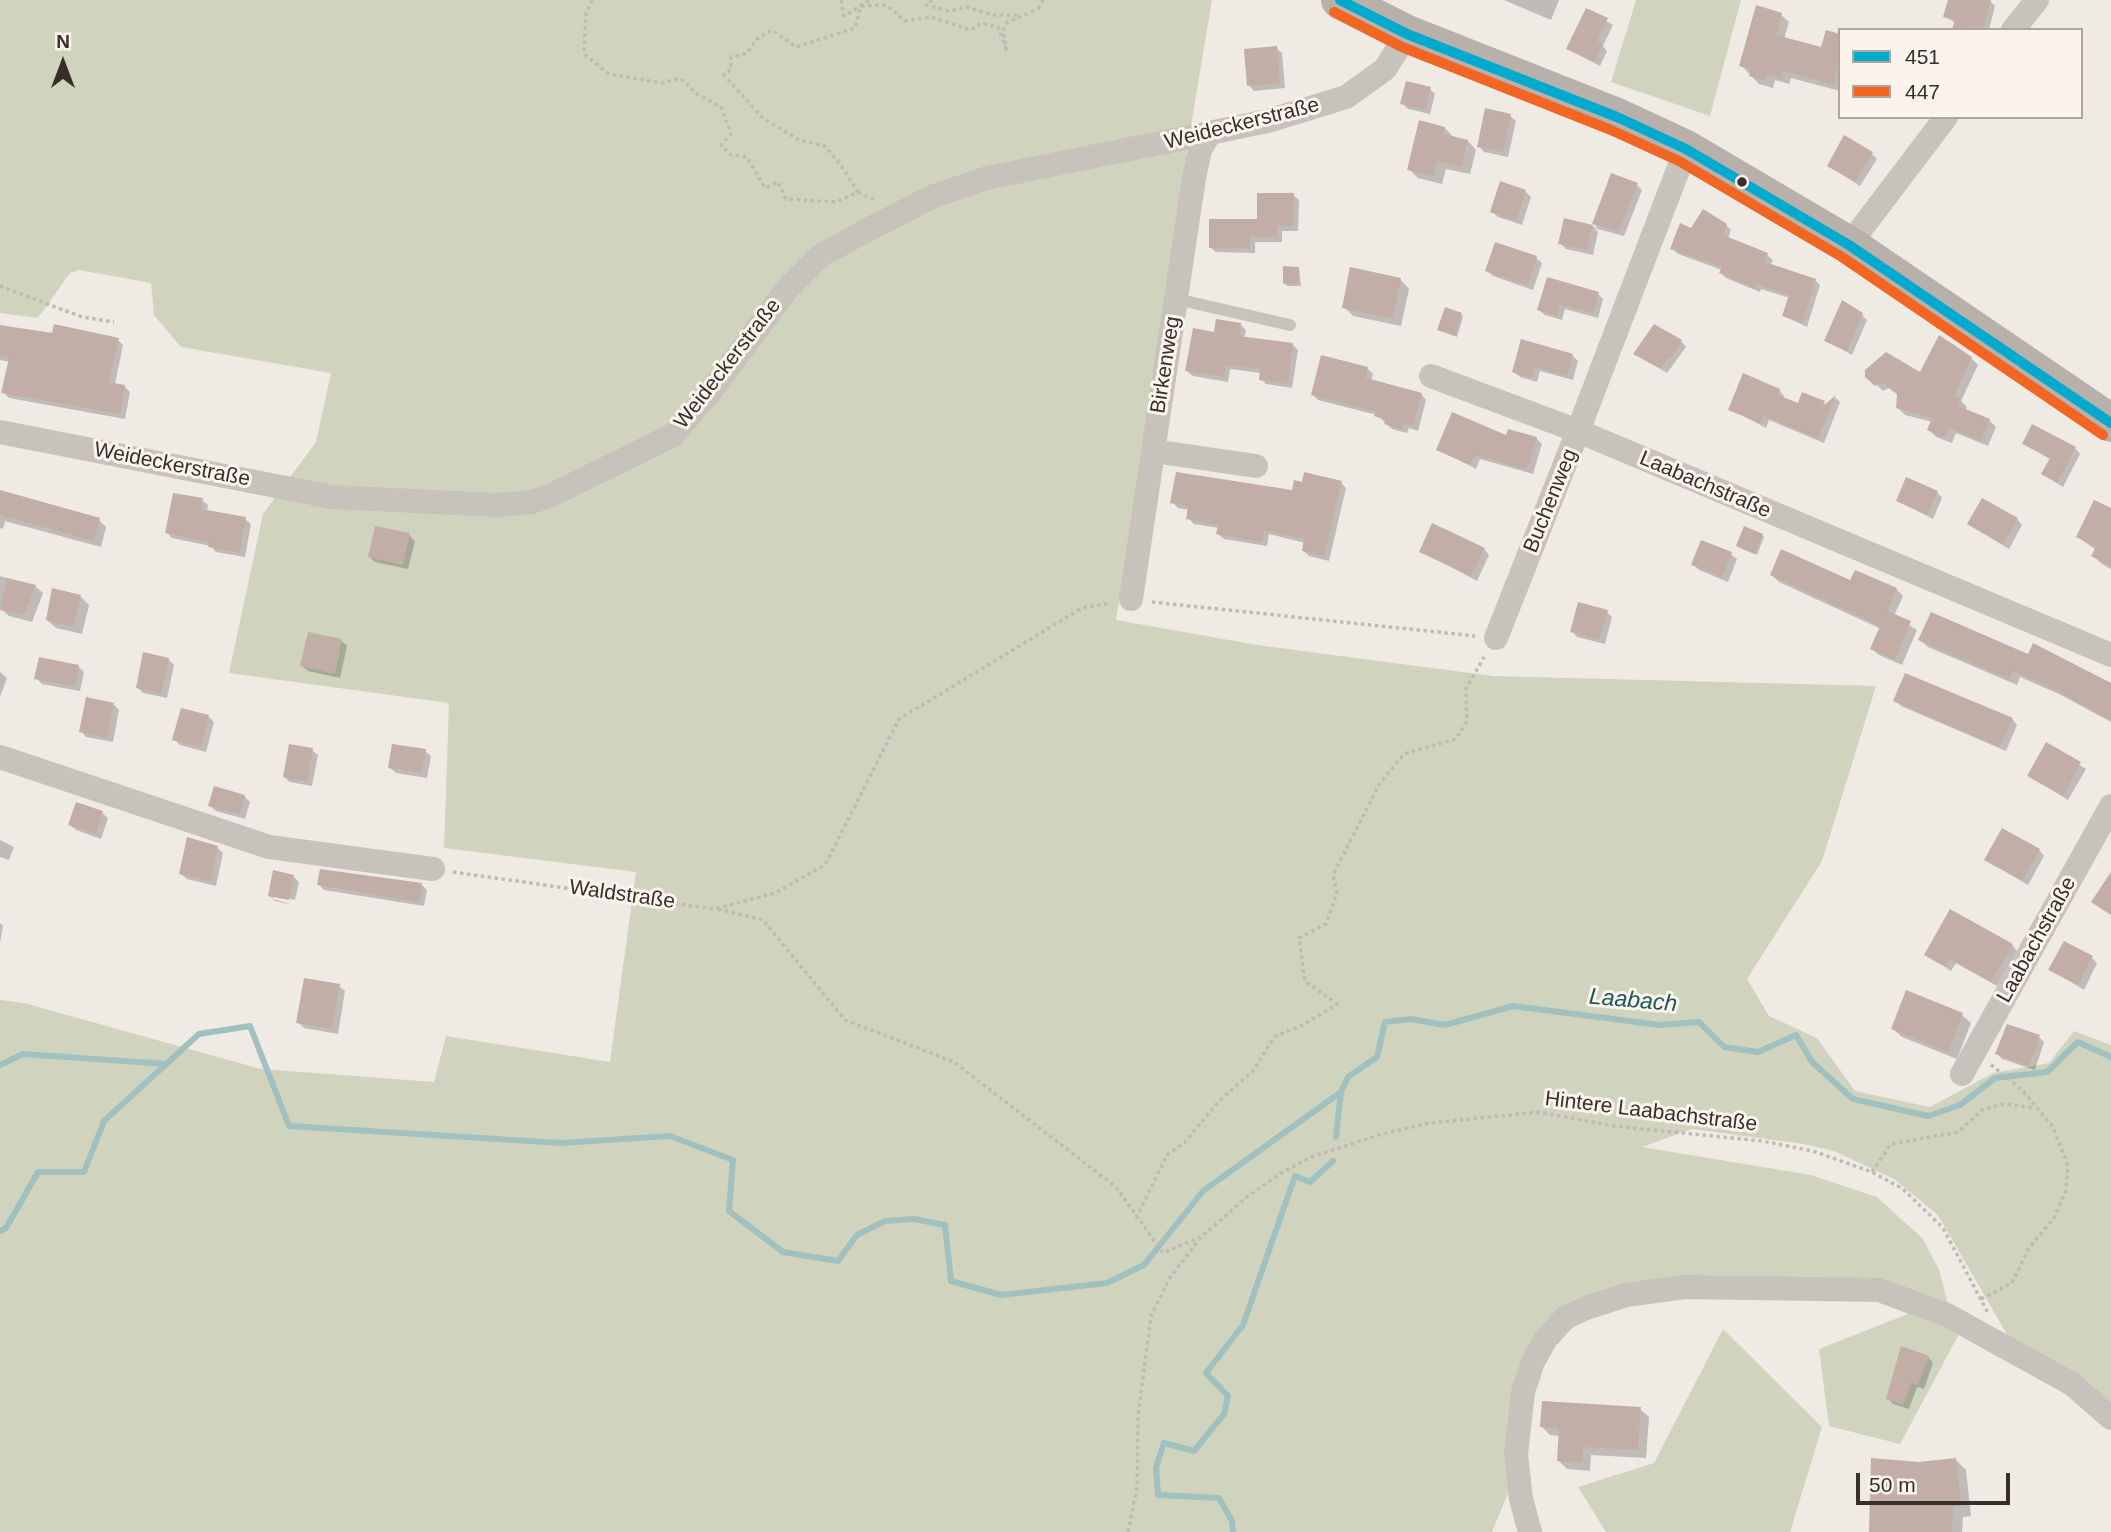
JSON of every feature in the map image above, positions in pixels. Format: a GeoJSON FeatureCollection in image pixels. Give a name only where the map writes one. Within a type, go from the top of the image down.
{"type":"FeatureCollection","features":[{"type":"Feature","properties":{"kind":"main road"},"geometry":{"type":"LineString","coordinates":[[1339,0],[1407,34],[1617,117],[1686,149],[1849,245],[2111,424]]}},
{"type":"Feature","properties":{"kind":"street"},"geometry":{"type":"LineString","coordinates":[[2016,28],[2037,0]]}},
{"type":"Feature","properties":{"kind":"street","name":"Weideckerstraße"},"geometry":{"type":"LineString","coordinates":[[0,432],[332,497],[497,505],[532,502],[552,495],[673,435],[711,391],[787,289],[820,256],[867,230],[934,196],[987,178],[1268,121],[1346,97],[1385,69],[1407,34]]}},
{"type":"Feature","properties":{"kind":"street"},"geometry":{"type":"LineString","coordinates":[[1849,245],[1944,119]]}},
{"type":"Feature","properties":{"kind":"street","name":"Birkenweg"},"geometry":{"type":"LineString","coordinates":[[1131,599],[1194,178],[1200,150],[1210,133]]}},
{"type":"Feature","properties":{"kind":"street"},"geometry":{"type":"LineString","coordinates":[[1578,431],[1686,149]]}},
{"type":"Feature","properties":{"kind":"street","name":"Buchenweg"},"geometry":{"type":"LineString","coordinates":[[1431,376],[1578,431],[1496,638]]}},
{"type":"Feature","properties":{"kind":"street","name":"Laabachstraße"},"geometry":{"type":"LineString","coordinates":[[1578,431],[2111,655]]}},
{"type":"Feature","properties":{"kind":"street"},"geometry":{"type":"LineString","coordinates":[[1153,451],[1256,466]]}},
{"type":"Feature","properties":{"kind":"street"},"geometry":{"type":"LineString","coordinates":[[0,757],[269,846],[433,869]]}},
{"type":"Feature","properties":{"kind":"street","name":"Laabachstraße"},"geometry":{"type":"LineString","coordinates":[[1962,1074],[2111,806]]}},
{"type":"Feature","properties":{"kind":"street"},"geometry":{"type":"LineString","coordinates":[[1530,1532],[1521,1499],[1516,1454],[1523,1392],[1533,1362],[1545,1340],[1566,1318],[1586,1308],[1626,1295],[1685,1287],[1879,1290],[1947,1315],[2072,1384],[2111,1418]]}},
{"type":"Feature","properties":{"kind":"lane"},"geometry":{"type":"LineString","coordinates":[[1176,299],[1290,325]]}},
{"type":"Feature","properties":{"kind":"path"},"geometry":{"type":"LineString","coordinates":[[592,0],[586,13],[584,54],[608,74],[662,83],[681,78],[697,94],[721,107],[731,134],[721,145],[731,155],[747,157],[765,188],[778,182],[786,198],[836,202],[858,192],[825,146],[799,140],[763,118],[724,75],[731,69],[731,57],[747,53],[757,38],[772,30],[796,47],[855,28],[861,5]]}},
{"type":"Feature","properties":{"kind":"path"},"geometry":{"type":"LineString","coordinates":[[841,0],[844,16],[870,0]]}},
{"type":"Feature","properties":{"kind":"path"},"geometry":{"type":"LineString","coordinates":[[932,0],[926,5],[949,11],[967,6],[992,15],[1022,15],[1040,8]]}},
{"type":"Feature","properties":{"kind":"path"},"geometry":{"type":"LineString","coordinates":[[861,5],[886,5],[905,20],[931,18],[971,30],[981,23],[998,27],[1007,52],[1003,32],[1008,22],[1040,8],[1043,0]]}},
{"type":"Feature","properties":{"kind":"path"},"geometry":{"type":"LineString","coordinates":[[0,286],[82,317],[114,322]]}},
{"type":"Feature","properties":{"kind":"path","name":"Waldstraße"},"geometry":{"type":"LineString","coordinates":[[433,869],[714,909],[775,893],[825,864],[899,719],[1082,608],[1131,599],[1496,638]]}},
{"type":"Feature","properties":{"kind":"path"},"geometry":{"type":"LineString","coordinates":[[1136,1217],[1167,1155],[1185,1142],[1219,1101],[1253,1071],[1274,1037],[1338,1004],[1305,981],[1299,937],[1326,924],[1338,893],[1333,876],[1380,783],[1404,754],[1456,739],[1467,721],[1466,689],[1496,638]]}},
{"type":"Feature","properties":{"kind":"path"},"geometry":{"type":"LineString","coordinates":[[714,909],[763,920],[845,1020],[954,1062],[1116,1187],[1153,1243],[1163,1253],[1201,1237]]}},
{"type":"Feature","properties":{"kind":"path"},"geometry":{"type":"LineString","coordinates":[[1981,1299],[2011,1283],[2029,1248],[2054,1218],[2066,1190],[2068,1166],[2053,1127],[1998,1069]]}},
{"type":"Feature","properties":{"kind":"path"},"geometry":{"type":"LineString","coordinates":[[1872,1171],[1891,1144],[1958,1132],[1983,1109],[2004,1104],[2037,1108]]}},
{"type":"Feature","properties":{"kind":"path","name":"Hintere Laabachstraße"},"geometry":{"type":"LineString","coordinates":[[1128,1532],[1137,1488],[1138,1416],[1151,1316],[1169,1279],[1201,1237],[1247,1197],[1314,1156],[1379,1135],[1429,1123],[1539,1112],[1614,1126],[1762,1141],[1813,1151],[1872,1171],[1903,1189],[1943,1228],[2008,1349]]}},
{"type":"Feature","properties":{"kind":"green space"},"geometry":{"type":"Polygon","coordinates":[[[0,0],[1212,0],[1187,149],[1168,304],[1116,620],[1257,645],[1493,676],[1876,686],[1822,861],[1747,979],[1769,1016],[1817,1038],[1855,1091],[1930,1107],[1993,1073],[2049,1063],[2074,1031],[2111,1045],[2111,1408],[2009,1338],[1938,1215],[1894,1179],[1834,1151],[1804,1144],[1692,1129],[1642,1147],[1811,1175],[1877,1197],[1923,1239],[1939,1270],[1950,1311],[1784,1277],[1550,1318],[1509,1491],[1492,1532],[0,1532],[0,1000],[24,1003],[261,1069],[434,1082],[446,1036],[610,1062],[636,872],[444,848],[449,703],[229,673],[263,514],[316,442],[331,373],[181,347],[154,315],[151,283],[79,270],[70,273],[38,318],[0,313],[0,0]]]}},
{"type":"Feature","properties":{"kind":"green space"},"geometry":{"type":"Polygon","coordinates":[[[1636,0],[1741,0],[1710,116],[1611,82],[1636,0]]]}},
{"type":"Feature","properties":{"kind":"green space"},"geometry":{"type":"Polygon","coordinates":[[[1913,1312],[1959,1334],[1900,1444],[1829,1426],[1819,1349],[1913,1312]]]}},
{"type":"Feature","properties":{"kind":"green space"},"geometry":{"type":"Polygon","coordinates":[[[1723,1329],[1822,1427],[1790,1532],[1606,1532],[1578,1487],[1654,1463],[1723,1329]]]}},
{"type":"Feature","properties":{"kind":"building"},"geometry":{"type":"Polygon","coordinates":[[[1948,0],[1991,0],[1983,28],[1972,25],[1971,28],[1953,28],[1955,20],[1943,17],[1948,0]]]}},
{"type":"Feature","properties":{"kind":"building"},"geometry":{"type":"Polygon","coordinates":[[[1756,5],[1782,13],[1776,35],[1821,47],[1826,30],[1838,33],[1838,68],[1833,85],[1783,71],[1781,78],[1767,74],[1765,81],[1749,76],[1751,69],[1739,66],[1756,5]]]}},
{"type":"Feature","properties":{"kind":"building"},"geometry":{"type":"Polygon","coordinates":[[[1586,8],[1608,18],[1597,41],[1603,44],[1594,62],[1566,49],[1586,8]]]}},
{"type":"Feature","properties":{"kind":"building"},"geometry":{"type":"Polygon","coordinates":[[[1277,46],[1280,83],[1247,86],[1244,49],[1277,46]]]}},
{"type":"Feature","properties":{"kind":"building"},"geometry":{"type":"Polygon","coordinates":[[[1406,81],[1431,87],[1425,110],[1400,104],[1406,81]]]}},
{"type":"Feature","properties":{"kind":"building"},"geometry":{"type":"Polygon","coordinates":[[[1485,108],[1511,114],[1503,152],[1477,147],[1485,108]]]}},
{"type":"Feature","properties":{"kind":"building"},"geometry":{"type":"Polygon","coordinates":[[[1419,120],[1445,127],[1444,134],[1468,140],[1462,167],[1437,161],[1433,176],[1407,170],[1419,120]]]}},
{"type":"Feature","properties":{"kind":"building"},"geometry":{"type":"Polygon","coordinates":[[[1844,135],[1873,152],[1855,182],[1827,166],[1844,135]]]}},
{"type":"Feature","properties":{"kind":"building"},"geometry":{"type":"Polygon","coordinates":[[[1611,173],[1638,183],[1619,231],[1592,224],[1611,173]]]}},
{"type":"Feature","properties":{"kind":"building"},"geometry":{"type":"Polygon","coordinates":[[[1500,181],[1526,190],[1516,221],[1490,212],[1500,181]]]}},
{"type":"Feature","properties":{"kind":"building"},"geometry":{"type":"Polygon","coordinates":[[[1257,193],[1294,193],[1293,226],[1278,226],[1277,237],[1250,237],[1250,248],[1209,248],[1209,219],[1257,219],[1257,193]]]}},
{"type":"Feature","properties":{"kind":"building"},"geometry":{"type":"Polygon","coordinates":[[[1703,209],[1727,224],[1723,235],[1768,253],[1765,262],[1816,279],[1802,323],[1782,316],[1789,295],[1756,284],[1755,288],[1719,273],[1722,267],[1670,249],[1680,223],[1691,228],[1703,209]]]}},
{"type":"Feature","properties":{"kind":"building"},"geometry":{"type":"Polygon","coordinates":[[[1564,218],[1593,225],[1587,250],[1558,244],[1564,218]]]}},
{"type":"Feature","properties":{"kind":"building"},"geometry":{"type":"Polygon","coordinates":[[[1495,242],[1537,256],[1528,285],[1485,271],[1495,242]]]}},
{"type":"Feature","properties":{"kind":"building"},"geometry":{"type":"Polygon","coordinates":[[[1283,266],[1299,267],[1299,284],[1283,284],[1283,266]]]}},
{"type":"Feature","properties":{"kind":"building"},"geometry":{"type":"Polygon","coordinates":[[[1350,267],[1401,278],[1393,319],[1342,308],[1350,267]]]}},
{"type":"Feature","properties":{"kind":"building"},"geometry":{"type":"Polygon","coordinates":[[[1547,277],[1599,292],[1593,313],[1560,305],[1557,316],[1537,310],[1547,277]]]}},
{"type":"Feature","properties":{"kind":"building"},"geometry":{"type":"Polygon","coordinates":[[[1842,300],[1863,313],[1847,351],[1824,341],[1842,300]]]}},
{"type":"Feature","properties":{"kind":"building"},"geometry":{"type":"Polygon","coordinates":[[[1445,307],[1462,313],[1455,336],[1437,330],[1445,307]]]}},
{"type":"Feature","properties":{"kind":"building"},"geometry":{"type":"Polygon","coordinates":[[[1216,319],[1241,323],[1239,336],[1293,343],[1288,384],[1259,380],[1260,369],[1226,365],[1224,377],[1185,371],[1193,328],[1214,332],[1216,319]]]}},
{"type":"Feature","properties":{"kind":"building"},"geometry":{"type":"Polygon","coordinates":[[[54,324],[119,338],[109,382],[125,385],[120,414],[1,393],[9,358],[0,356],[0,325],[52,333],[54,324]]]}},
{"type":"Feature","properties":{"kind":"building"},"geometry":{"type":"Polygon","coordinates":[[[1654,324],[1682,340],[1671,359],[1668,357],[1661,369],[1633,354],[1654,324]]]}},
{"type":"Feature","properties":{"kind":"building"},"geometry":{"type":"Polygon","coordinates":[[[1939,335],[1972,357],[1954,396],[1961,399],[1958,406],[1990,419],[1981,441],[1949,428],[1945,438],[1927,430],[1932,418],[1896,408],[1897,394],[1881,382],[1875,386],[1865,377],[1865,370],[1886,352],[1920,372],[1939,335]]]}},
{"type":"Feature","properties":{"kind":"building"},"geometry":{"type":"Polygon","coordinates":[[[1521,339],[1573,354],[1567,376],[1535,367],[1532,378],[1512,372],[1521,339]]]}},
{"type":"Feature","properties":{"kind":"building"},"geometry":{"type":"Polygon","coordinates":[[[1321,355],[1368,367],[1366,378],[1422,393],[1413,426],[1403,424],[1402,429],[1384,424],[1386,420],[1374,416],[1376,412],[1311,395],[1321,355]]]}},
{"type":"Feature","properties":{"kind":"building"},"geometry":{"type":"Polygon","coordinates":[[[1743,373],[1780,389],[1778,395],[1798,403],[1802,392],[1825,401],[1823,406],[1836,395],[1818,438],[1763,416],[1760,423],[1728,410],[1743,373]]]}},
{"type":"Feature","properties":{"kind":"building"},"geometry":{"type":"Polygon","coordinates":[[[1452,412],[1506,435],[1508,429],[1537,437],[1527,470],[1475,455],[1470,465],[1436,450],[1452,412]]]}},
{"type":"Feature","properties":{"kind":"building"},"geometry":{"type":"Polygon","coordinates":[[[2032,424],[2076,447],[2057,483],[2041,474],[2050,458],[2022,444],[2032,424]]]}},
{"type":"Feature","properties":{"kind":"building"},"geometry":{"type":"Polygon","coordinates":[[[1176,472],[1292,490],[1294,480],[1302,482],[1304,472],[1342,481],[1324,556],[1302,551],[1304,539],[1264,530],[1262,542],[1216,534],[1218,525],[1186,519],[1188,506],[1170,503],[1176,472]]]}},
{"type":"Feature","properties":{"kind":"building"},"geometry":{"type":"Polygon","coordinates":[[[1906,477],[1938,491],[1927,515],[1896,501],[1906,477]]]}},
{"type":"Feature","properties":{"kind":"building"},"geometry":{"type":"Polygon","coordinates":[[[0,490],[100,518],[94,541],[0,515],[0,490]]]}},
{"type":"Feature","properties":{"kind":"building"},"geometry":{"type":"Polygon","coordinates":[[[173,493],[203,498],[201,509],[246,517],[240,553],[208,547],[209,542],[165,533],[173,493]]]}},
{"type":"Feature","properties":{"kind":"building"},"geometry":{"type":"Polygon","coordinates":[[[1982,498],[2018,518],[2003,545],[1967,524],[1982,498]]]}},
{"type":"Feature","properties":{"kind":"building"},"geometry":{"type":"Polygon","coordinates":[[[2094,500],[2111,508],[2111,566],[2091,556],[2096,547],[2076,537],[2094,500]]]}},
{"type":"Feature","properties":{"kind":"building"},"geometry":{"type":"Polygon","coordinates":[[[1432,523],[1485,548],[1471,576],[1419,552],[1432,523]]]}},
{"type":"Feature","properties":{"kind":"building"},"geometry":{"type":"Polygon","coordinates":[[[375,526],[410,533],[403,565],[368,557],[375,526]]]}},
{"type":"Feature","properties":{"kind":"building"},"geometry":{"type":"Polygon","coordinates":[[[1744,526],[1763,534],[1755,554],[1736,546],[1744,526]]]}},
{"type":"Feature","properties":{"kind":"building"},"geometry":{"type":"Polygon","coordinates":[[[1701,540],[1732,552],[1722,577],[1691,565],[1701,540]]]}},
{"type":"Feature","properties":{"kind":"building"},"geometry":{"type":"Polygon","coordinates":[[[1781,549],[1850,580],[1855,570],[1897,588],[1887,611],[1911,621],[1895,660],[1870,649],[1880,626],[1770,575],[1781,549]]]}},
{"type":"Feature","properties":{"kind":"building"},"geometry":{"type":"Polygon","coordinates":[[[7,578],[36,585],[24,615],[0,610],[7,578]]]}},
{"type":"Feature","properties":{"kind":"building"},"geometry":{"type":"Polygon","coordinates":[[[52,588],[81,595],[73,627],[46,620],[52,588]]]}},
{"type":"Feature","properties":{"kind":"building"},"geometry":{"type":"Polygon","coordinates":[[[1578,602],[1608,610],[1599,640],[1570,632],[1578,602]]]}},
{"type":"Feature","properties":{"kind":"building"},"geometry":{"type":"Polygon","coordinates":[[[1931,612],[2028,654],[2033,643],[2111,683],[2111,721],[2052,688],[2013,671],[2009,679],[1918,640],[1931,612]]]}},
{"type":"Feature","properties":{"kind":"building"},"geometry":{"type":"Polygon","coordinates":[[[308,632],[342,639],[335,674],[300,666],[308,632]]]}},
{"type":"Feature","properties":{"kind":"building"},"geometry":{"type":"Polygon","coordinates":[[[143,652],[169,658],[161,694],[136,688],[143,652]]]}},
{"type":"Feature","properties":{"kind":"building"},"geometry":{"type":"Polygon","coordinates":[[[39,657],[79,665],[75,687],[34,679],[39,657]]]}},
{"type":"Feature","properties":{"kind":"building"},"geometry":{"type":"Polygon","coordinates":[[[1905,673],[2013,718],[2000,747],[1893,701],[1905,673]]]}},
{"type":"Feature","properties":{"kind":"building"},"geometry":{"type":"Polygon","coordinates":[[[86,697],[114,703],[107,738],[79,732],[86,697]]]}},
{"type":"Feature","properties":{"kind":"building"},"geometry":{"type":"Polygon","coordinates":[[[181,708],[209,715],[201,747],[172,740],[181,708]]]}},
{"type":"Feature","properties":{"kind":"building"},"geometry":{"type":"Polygon","coordinates":[[[2046,742],[2081,762],[2063,796],[2027,776],[2046,742]]]}},
{"type":"Feature","properties":{"kind":"building"},"geometry":{"type":"Polygon","coordinates":[[[289,744],[313,748],[307,782],[283,777],[289,744]]]}},
{"type":"Feature","properties":{"kind":"building"},"geometry":{"type":"Polygon","coordinates":[[[392,744],[426,749],[422,773],[388,768],[392,744]]]}},
{"type":"Feature","properties":{"kind":"building"},"geometry":{"type":"Polygon","coordinates":[[[214,786],[245,795],[240,814],[208,806],[214,786]]]}},
{"type":"Feature","properties":{"kind":"building"},"geometry":{"type":"Polygon","coordinates":[[[76,802],[103,811],[96,834],[68,825],[76,802]]]}},
{"type":"Feature","properties":{"kind":"building"},"geometry":{"type":"Polygon","coordinates":[[[2002,828],[2040,849],[2022,881],[1984,860],[2002,828]]]}},
{"type":"Feature","properties":{"kind":"building"},"geometry":{"type":"Polygon","coordinates":[[[187,837],[218,846],[211,881],[179,874],[187,837]]]}},
{"type":"Feature","properties":{"kind":"building"},"geometry":{"type":"Polygon","coordinates":[[[320,869],[422,883],[419,902],[317,885],[320,869]]]}},
{"type":"Feature","properties":{"kind":"building"},"geometry":{"type":"Polygon","coordinates":[[[273,870],[294,875],[289,900],[268,896],[273,870]]]}},
{"type":"Feature","properties":{"kind":"building"},"geometry":{"type":"Polygon","coordinates":[[[2111,872],[2111,915],[2091,902],[2111,872]]]}},
{"type":"Feature","properties":{"kind":"building"},"geometry":{"type":"Polygon","coordinates":[[[1950,909],[2013,944],[1991,982],[1950,959],[1945,967],[1924,955],[1950,909]]]}},
{"type":"Feature","properties":{"kind":"building"},"geometry":{"type":"Polygon","coordinates":[[[2064,941],[2093,956],[2078,985],[2048,970],[2064,941]]]}},
{"type":"Feature","properties":{"kind":"building"},"geometry":{"type":"Polygon","coordinates":[[[304,978],[340,984],[332,1029],[296,1023],[304,978]]]}},
{"type":"Feature","properties":{"kind":"building"},"geometry":{"type":"Polygon","coordinates":[[[1906,990],[1963,1013],[1948,1052],[1891,1029],[1906,990]]]}},
{"type":"Feature","properties":{"kind":"building"},"geometry":{"type":"Polygon","coordinates":[[[2007,1024],[2040,1035],[2029,1066],[1995,1054],[2007,1024]]]}},
{"type":"Feature","properties":{"kind":"building"},"geometry":{"type":"Polygon","coordinates":[[[1901,1346],[1929,1356],[1918,1385],[1911,1383],[1903,1405],[1886,1399],[1901,1346]]]}},
{"type":"Feature","properties":{"kind":"building"},"geometry":{"type":"Polygon","coordinates":[[[1542,1401],[1641,1407],[1638,1450],[1583,1447],[1582,1463],[1557,1461],[1559,1428],[1540,1427],[1542,1401]]]}},
{"type":"Feature","properties":{"kind":"building"},"geometry":{"type":"Polygon","coordinates":[[[1871,1458],[1919,1462],[1956,1458],[1961,1506],[1953,1507],[1952,1532],[1869,1532],[1871,1458]]]}},
{"type":"Feature","properties":{"kind":"waterway","name":"Laabach"},"geometry":{"type":"LineString","coordinates":[[1336,1137],[1341,1092],[1348,1077],[1377,1057],[1385,1022],[1411,1019],[1445,1025],[1513,1006],[1660,1025],[1699,1022],[1724,1047],[1758,1052],[1796,1035],[1812,1062],[1853,1099],[1928,1116],[1960,1105],[1995,1078],[2047,1072],[2078,1042],[2111,1057]]}},
{"type":"Feature","properties":{"kind":"waterway"},"geometry":{"type":"LineString","coordinates":[[0,1231],[6,1228],[38,1172],[84,1172],[104,1121],[199,1034],[250,1026],[289,1126],[561,1143],[670,1136],[733,1160],[729,1211],[783,1252],[838,1261],[857,1235],[885,1221],[914,1219],[945,1225],[951,1281],[1001,1295],[1107,1283],[1144,1265],[1203,1191],[1341,1092]]}},
{"type":"Feature","properties":{"kind":"waterway"},"geometry":{"type":"LineString","coordinates":[[0,1065],[23,1054],[166,1064]]}},
{"type":"Feature","properties":{"kind":"waterway","name":"Laabach"},"geometry":{"type":"LineString","coordinates":[[1233,1532],[1232,1521],[1219,1498],[1158,1495],[1156,1467],[1164,1443],[1194,1451],[1224,1414],[1228,1396],[1206,1373],[1243,1325],[1295,1176],[1310,1182],[1333,1161]]}},
{"type":"Feature","properties":{"kind":"transit line","name":"451"},"geometry":{"type":"LineString","coordinates":[[1340,0],[1407,34],[1617,117],[1686,149],[1849,245],[2111,423]]}},
{"type":"Feature","properties":{"kind":"transit line","name":"447"},"geometry":{"type":"LineString","coordinates":[[1334,12],[1402,47],[1611,130],[1679,161],[1842,257],[2103,435]]}}]}
